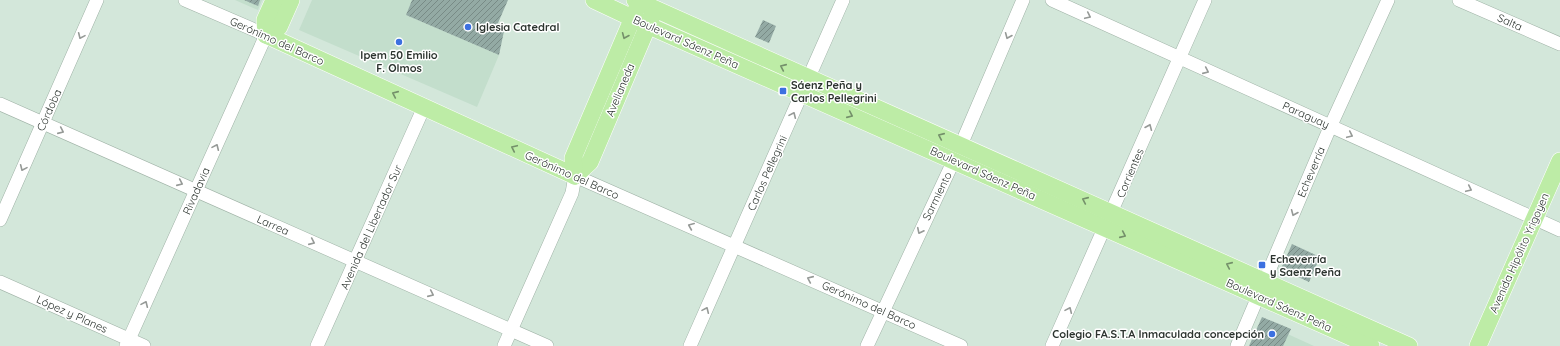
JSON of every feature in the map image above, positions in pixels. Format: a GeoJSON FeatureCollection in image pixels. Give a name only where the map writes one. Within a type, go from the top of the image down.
{"type":"FeatureCollection","features":[{"type":"Feature","properties":{"kind":"main road","name":"Rivadavia"},"geometry":{"type":"LineString","coordinates":[[266,35],[266,20],[274,0]]}},
{"type":"Feature","properties":{"kind":"main road","name":"Rivadavia"},"geometry":{"type":"LineString","coordinates":[[266,35],[279,27],[291,0]]}},
{"type":"Feature","properties":{"kind":"main road","name":"Boulevard Sáenz Peña"},"geometry":{"type":"LineString","coordinates":[[594,0],[802,94],[958,153]]}},
{"type":"Feature","properties":{"kind":"main road","name":"Boulevard Sáenz Peña"},"geometry":{"type":"LineString","coordinates":[[638,1],[657,5],[809,78],[958,153],[1262,289],[1409,346]]}},
{"type":"Feature","properties":{"kind":"main road","name":"Avellaneda"},"geometry":{"type":"LineString","coordinates":[[638,1],[640,22]]}},
{"type":"Feature","properties":{"kind":"main road","name":"Avellaneda"},"geometry":{"type":"LineString","coordinates":[[575,176],[573,158],[640,22],[657,5]]}},
{"type":"Feature","properties":{"kind":"main road","name":"Gerónimo del Barco"},"geometry":{"type":"LineString","coordinates":[[266,35],[575,176]]}},
{"type":"Feature","properties":{"kind":"main road","name":"Avenida Hipólito Yrigoyen"},"geometry":{"type":"LineString","coordinates":[[1478,346],[1560,161]]}},
{"type":"Feature","properties":{"kind":"main road","name":"Boulevard Sáenz Peña"},"geometry":{"type":"LineString","coordinates":[[1262,289],[1371,346]]}},
{"type":"Feature","properties":{"kind":"street","name":"Córdoba"},"geometry":{"type":"LineString","coordinates":[[0,220],[97,0]]}},
{"type":"Feature","properties":{"kind":"street","name":"Gerónimo del Barco"},"geometry":{"type":"LineString","coordinates":[[185,0],[266,35]]}},
{"type":"Feature","properties":{"kind":"street","name":"Carlos Pellegrini"},"geometry":{"type":"LineString","coordinates":[[690,346],[843,0]]}},
{"type":"Feature","properties":{"kind":"street","name":"Sarmiento"},"geometry":{"type":"LineString","coordinates":[[867,346],[958,153],[1023,0]]}},
{"type":"Feature","properties":{"kind":"street","name":"Paraguay"},"geometry":{"type":"LineString","coordinates":[[1052,0],[1179,59],[1330,125],[1560,230]]}},
{"type":"Feature","properties":{"kind":"street","name":"Corrientes"},"geometry":{"type":"LineString","coordinates":[[1052,346],[1205,0]]}},
{"type":"Feature","properties":{"kind":"street","name":"Echeverría"},"geometry":{"type":"LineString","coordinates":[[1237,346],[1330,125],[1388,0]]}},
{"type":"Feature","properties":{"kind":"street","name":"Salta"},"geometry":{"type":"LineString","coordinates":[[1459,0],[1560,44]]}},
{"type":"Feature","properties":{"kind":"street","name":"Rivadavia"},"geometry":{"type":"LineString","coordinates":[[127,343],[266,35]]}},
{"type":"Feature","properties":{"kind":"street","name":"Larrea"},"geometry":{"type":"LineString","coordinates":[[0,104],[547,346]]}},
{"type":"Feature","properties":{"kind":"street","name":"Avenida del Libertador Sur"},"geometry":{"type":"LineString","coordinates":[[317,346],[424,108]]}},
{"type":"Feature","properties":{"kind":"street","name":"Gerónimo del Barco"},"geometry":{"type":"LineString","coordinates":[[575,176],[735,245],[961,346]]}},
{"type":"Feature","properties":{"kind":"street","name":"Avellaneda"},"geometry":{"type":"LineString","coordinates":[[504,346],[572,194],[575,176]]}},
{"type":"Feature","properties":{"kind":"street","name":"López y Planes"},"geometry":{"type":"LineString","coordinates":[[0,282],[127,343],[144,346]]}},
{"type":"Feature","properties":{"kind":"shaded area"},"geometry":{"type":"Polygon","coordinates":[[[235,0],[262,0],[258,10],[235,0]]]}},
{"type":"Feature","properties":{"kind":"shaded area","name":"Ipem 50 Emilio F. Olmos"},"geometry":{"type":"Polygon","coordinates":[[[312,0],[412,0],[406,15],[499,55],[477,107],[299,30],[312,0]]]}},
{"type":"Feature","properties":{"kind":"shaded area","name":"Colegio FA.S.T.A Inmaculada concepción"},"geometry":{"type":"Polygon","coordinates":[[[1261,322],[1314,346],[1251,346],[1261,322]]]}},
{"type":"Feature","properties":{"kind":"building"},"geometry":{"type":"Polygon","coordinates":[[[244,0],[260,0],[258,6],[244,0]]]}},
{"type":"Feature","properties":{"kind":"building","name":"Iglesia Catedral"},"geometry":{"type":"Polygon","coordinates":[[[412,0],[508,0],[498,23],[504,31],[499,55],[406,15],[412,0]]]}},
{"type":"Feature","properties":{"kind":"building"},"geometry":{"type":"Polygon","coordinates":[[[763,20],[776,26],[769,43],[755,37],[763,20]]]}},
{"type":"Feature","properties":{"kind":"building"},"geometry":{"type":"Polygon","coordinates":[[[1292,244],[1320,257],[1309,282],[1281,269],[1292,244]]]}},
{"type":"Feature","properties":{"kind":"building","name":"Colegio FA.S.T.A Inmaculada concepción"},"geometry":{"type":"Polygon","coordinates":[[[1262,317],[1291,329],[1283,346],[1249,346],[1262,317]]]}},
{"type":"Feature","properties":{"kind":"place","name":"Iglesia Catedral"},"geometry":{"type":"Point","coordinates":[468,27]}},
{"type":"Feature","properties":{"kind":"place","name":"Ipem 50 Emilio F. Olmos"},"geometry":{"type":"Point","coordinates":[399,42]}},
{"type":"Feature","properties":{"kind":"place","name":"Sáenz Peña y Carlos Pellegrini"},"geometry":{"type":"Point","coordinates":[783,91]}},
{"type":"Feature","properties":{"kind":"place","name":"Echeverría y Saenz Peña"},"geometry":{"type":"Point","coordinates":[1262,265]}},
{"type":"Feature","properties":{"kind":"place","name":"Colegio FA.S.T.A Inmaculada concepción"},"geometry":{"type":"Point","coordinates":[1272,334]}}]}
